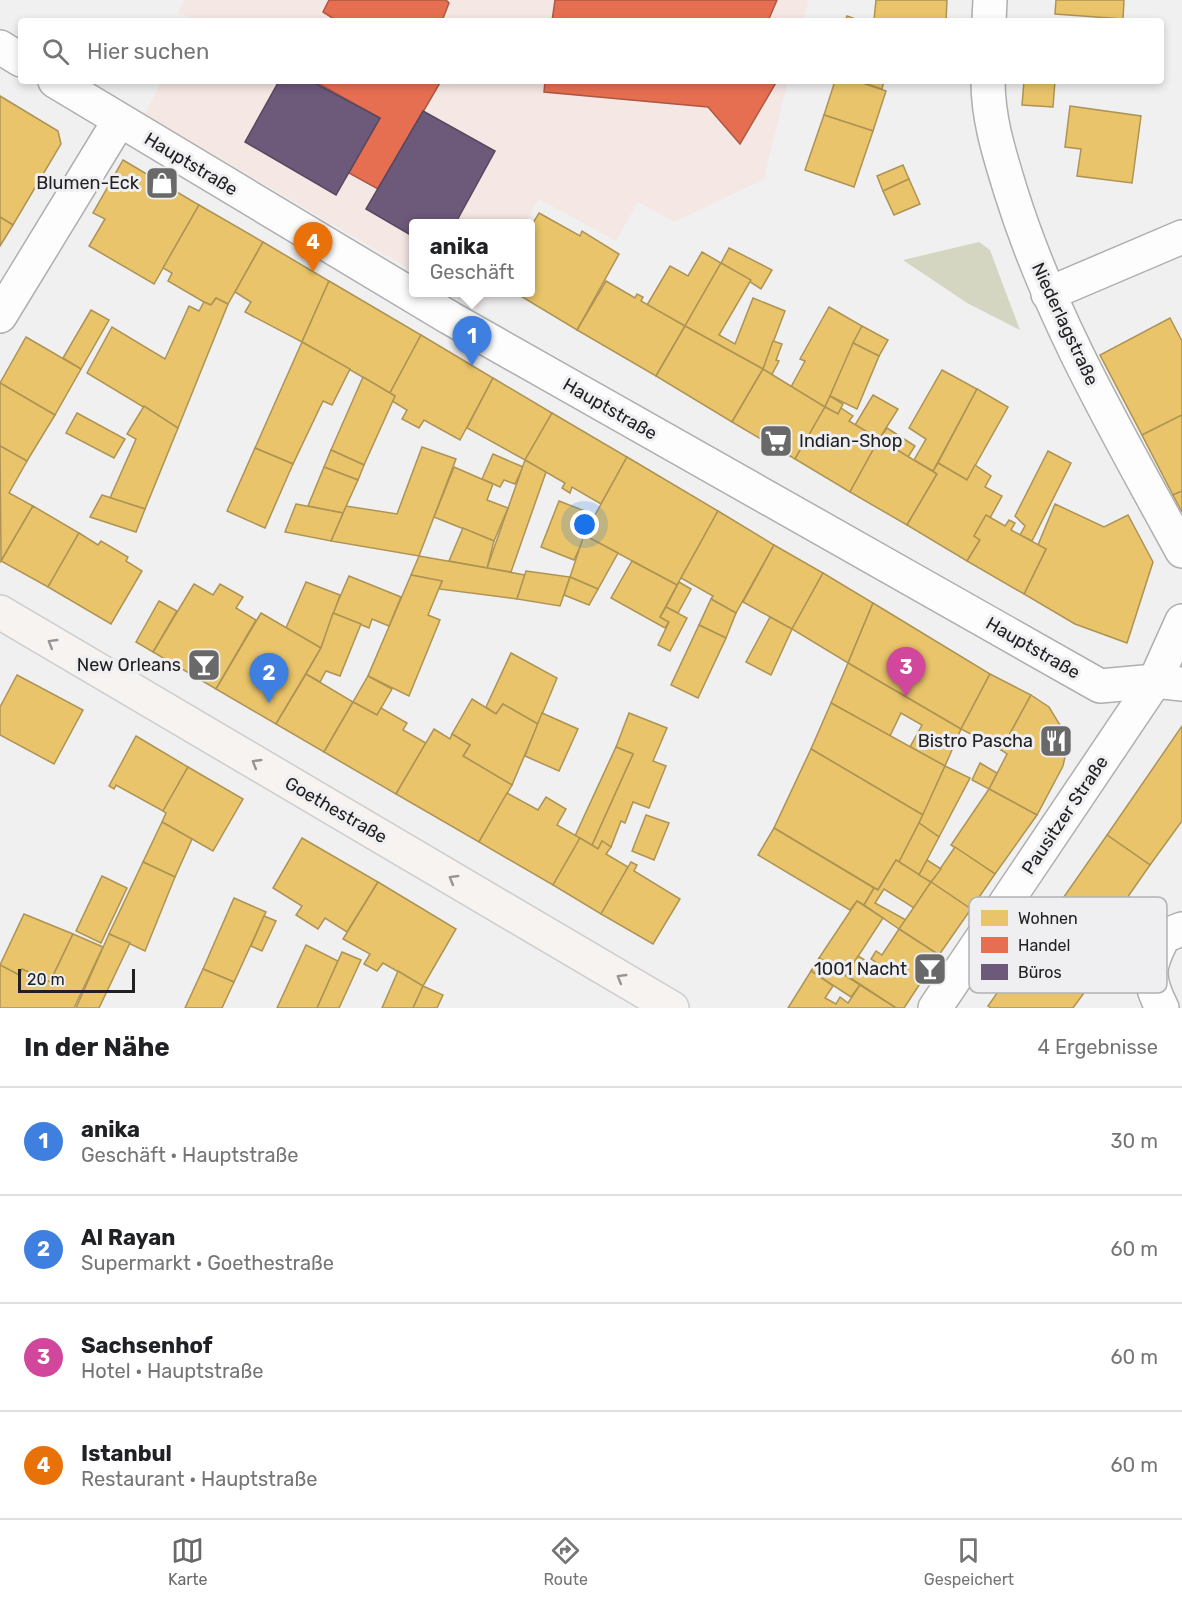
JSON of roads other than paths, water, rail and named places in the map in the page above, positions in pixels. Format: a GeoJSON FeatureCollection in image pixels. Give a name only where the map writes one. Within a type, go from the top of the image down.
{"type":"FeatureCollection","features":[{"type":"Feature","properties":{"kind":"main road","name":"Goethestraße"},"geometry":{"type":"LineString","coordinates":[[0,612],[672,1008]]}},
{"type":"Feature","properties":{"kind":"street"},"geometry":{"type":"LineString","coordinates":[[989,18],[990,0]]}},
{"type":"Feature","properties":{"kind":"street"},"geometry":{"type":"LineString","coordinates":[[0,47],[18,58]]}},
{"type":"Feature","properties":{"kind":"street","name":"Hauptstraße"},"geometry":{"type":"LineString","coordinates":[[60,84],[409,294]]}},
{"type":"Feature","properties":{"kind":"street","name":"Niederlagstraße"},"geometry":{"type":"LineString","coordinates":[[988,84],[994,139],[1022,227],[1048,294],[1086,374],[1182,551]]}},
{"type":"Feature","properties":{"kind":"street"},"geometry":{"type":"LineString","coordinates":[[0,316],[119,121]]}},
{"type":"Feature","properties":{"kind":"street"},"geometry":{"type":"LineString","coordinates":[[1048,294],[1182,237]]}},
{"type":"Feature","properties":{"kind":"street","name":"Hauptstraße"},"geometry":{"type":"LineString","coordinates":[[415,297],[1100,686],[1169,682]]}},
{"type":"Feature","properties":{"kind":"street"},"geometry":{"type":"LineString","coordinates":[[1169,682],[1182,621]]}},
{"type":"Feature","properties":{"kind":"street","name":"Pausitzer Straße"},"geometry":{"type":"LineString","coordinates":[[1015,897],[1169,682]]}},
{"type":"Feature","properties":{"kind":"street"},"geometry":{"type":"LineString","coordinates":[[1167,935],[1182,929]]}},
{"type":"Feature","properties":{"kind":"street","name":"Pausitzer Straße"},"geometry":{"type":"LineString","coordinates":[[935,1008],[969,961]]}},
{"type":"Feature","properties":{"kind":"street"},"geometry":{"type":"LineString","coordinates":[[1154,993],[1162,1008]]}},
{"type":"Feature","properties":{"kind":"place","name":"Blumen-Eck"},"geometry":{"type":"Point","coordinates":[162,183]}},
{"type":"Feature","properties":{"kind":"place","name":"Istanbul"},"geometry":{"type":"Point","coordinates":[313,272]}},
{"type":"Feature","properties":{"kind":"place","name":"anika"},"geometry":{"type":"Point","coordinates":[472,366]}},
{"type":"Feature","properties":{"kind":"place","name":"Indian-Shop"},"geometry":{"type":"Point","coordinates":[776,441]}},
{"type":"Feature","properties":{"kind":"place","name":"New Orleans"},"geometry":{"type":"Point","coordinates":[204,665]}},
{"type":"Feature","properties":{"kind":"place","name":"Sachsenhof"},"geometry":{"type":"Point","coordinates":[906,697]}},
{"type":"Feature","properties":{"kind":"place","name":"Al Rayan"},"geometry":{"type":"Point","coordinates":[269,703]}},
{"type":"Feature","properties":{"kind":"place","name":"Bistro Pascha"},"geometry":{"type":"Point","coordinates":[1056,741]}},
{"type":"Feature","properties":{"kind":"place","name":"1001 Nacht"},"geometry":{"type":"Point","coordinates":[930,969]}}]}
